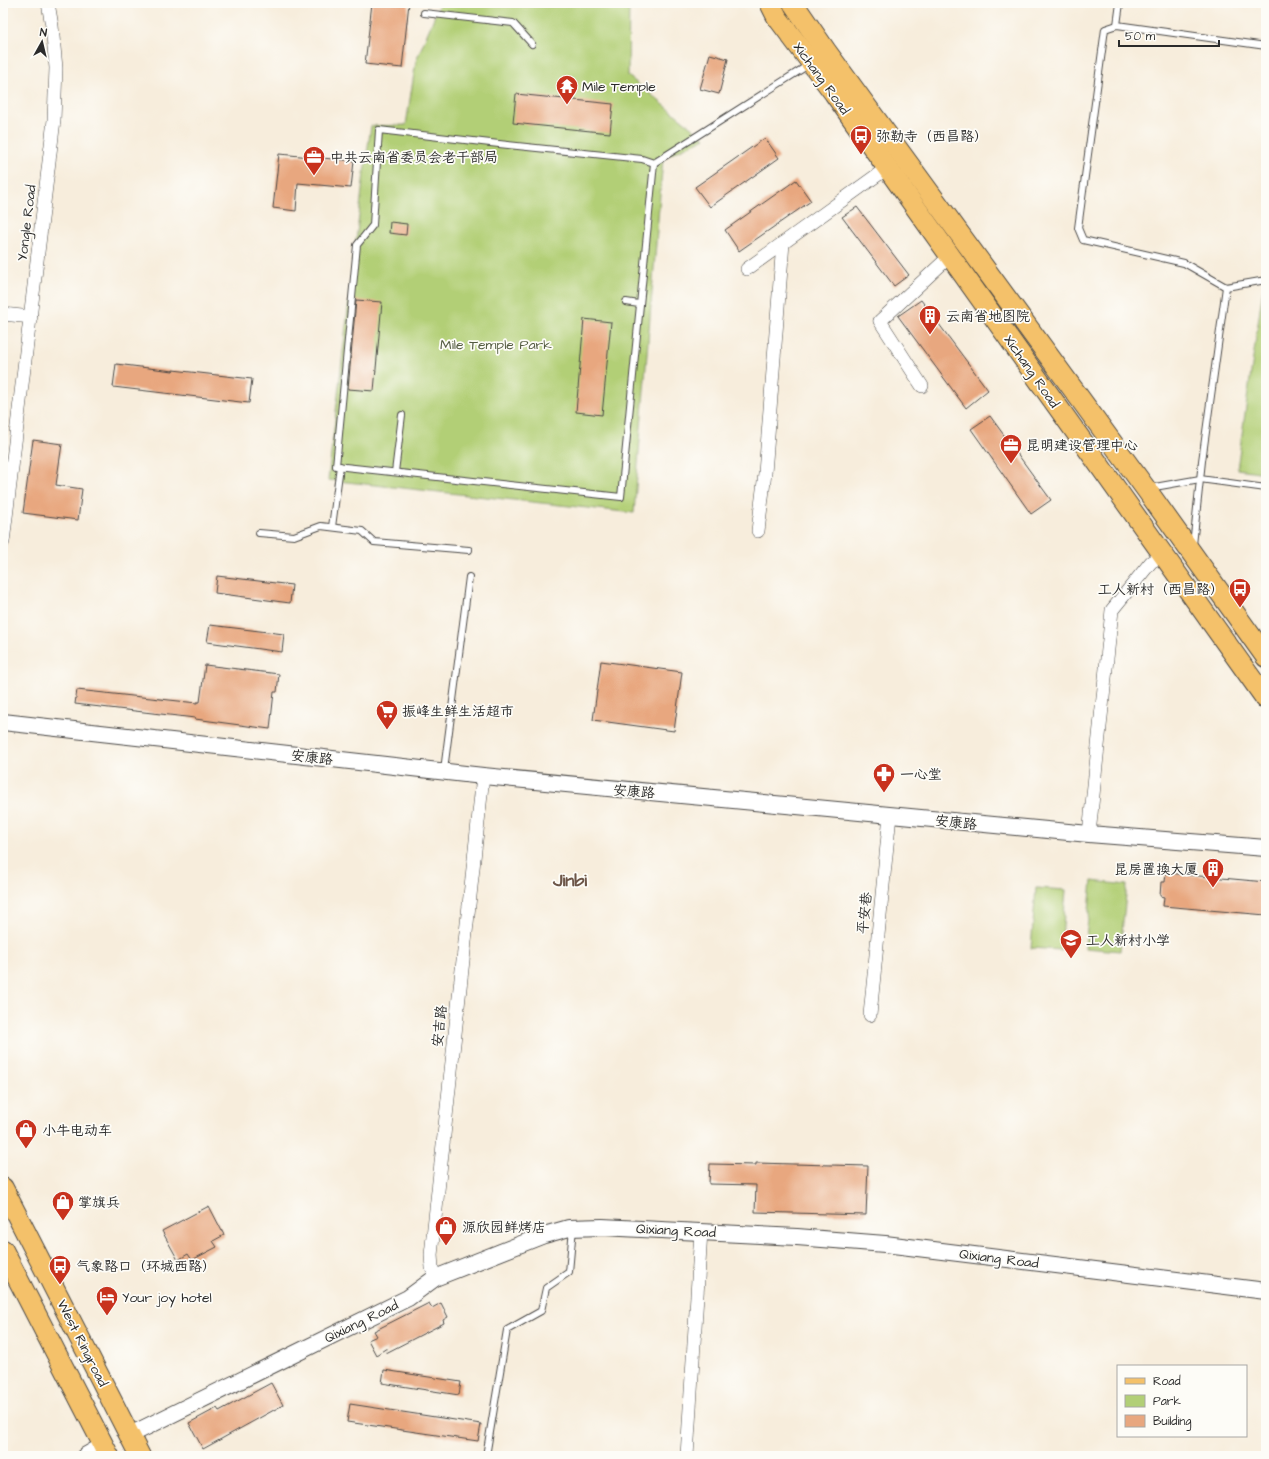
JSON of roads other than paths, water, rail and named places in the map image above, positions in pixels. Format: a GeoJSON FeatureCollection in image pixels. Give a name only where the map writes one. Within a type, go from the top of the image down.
{"type":"FeatureCollection","features":[{"type":"Feature","properties":{"kind":"main road","name":"Xichang Road"},"geometry":{"type":"LineString","coordinates":[[770,3],[777,17],[812,63],[1266,699]]}},
{"type":"Feature","properties":{"kind":"main road","name":"Xichang Road"},"geometry":{"type":"LineString","coordinates":[[793,3],[826,52],[1146,489],[1266,657]]}},
{"type":"Feature","properties":{"kind":"main road","name":"West Ringroad"},"geometry":{"type":"LineString","coordinates":[[3,1188],[140,1456]]}},
{"type":"Feature","properties":{"kind":"main road","name":"West Ringroad"},"geometry":{"type":"LineString","coordinates":[[3,1250],[106,1451]]}},
{"type":"Feature","properties":{"kind":"street","name":"Yongle Road"},"geometry":{"type":"LineString","coordinates":[[3,542],[54,120],[56,68],[48,3]]}},
{"type":"Feature","properties":{"kind":"street"},"geometry":{"type":"LineString","coordinates":[[747,270],[887,168]]}},
{"type":"Feature","properties":{"kind":"street"},"geometry":{"type":"LineString","coordinates":[[758,531],[765,473],[783,243]]}},
{"type":"Feature","properties":{"kind":"street"},"geometry":{"type":"LineString","coordinates":[[922,386],[880,321],[950,256]]}},
{"type":"Feature","properties":{"kind":"street"},"geometry":{"type":"LineString","coordinates":[[3,314],[31,317]]}},
{"type":"Feature","properties":{"kind":"street"},"geometry":{"type":"LineString","coordinates":[[1088,834],[1112,610],[1151,562],[1163,555]]}},
{"type":"Feature","properties":{"kind":"street","name":"安康路"},"geometry":{"type":"LineString","coordinates":[[3,722],[483,776],[1088,834],[1266,848]]}},
{"type":"Feature","properties":{"kind":"street","name":"安吉路"},"geometry":{"type":"LineString","coordinates":[[435,1278],[432,1268],[431,1254],[483,776]]}},
{"type":"Feature","properties":{"kind":"street","name":"平安巷"},"geometry":{"type":"LineString","coordinates":[[870,1015],[890,815]]}},
{"type":"Feature","properties":{"kind":"street","name":"Qixiang Road"},"geometry":{"type":"LineString","coordinates":[[130,1434],[408,1298],[435,1278],[544,1234],[573,1228],[602,1227],[701,1231],[885,1244],[1266,1291]]}},
{"type":"Feature","properties":{"kind":"street"},"geometry":{"type":"LineString","coordinates":[[687,1456],[701,1231]]}},
{"type":"Feature","properties":{"kind":"street"},"geometry":{"type":"LineString","coordinates":[[85,1456],[106,1451]]}},
{"type":"Feature","properties":{"kind":"lane"},"geometry":{"type":"LineString","coordinates":[[1117,25],[1120,3]]}},
{"type":"Feature","properties":{"kind":"lane"},"geometry":{"type":"LineString","coordinates":[[424,13],[513,23],[532,44]]}},
{"type":"Feature","properties":{"kind":"lane"},"geometry":{"type":"LineString","coordinates":[[1266,46],[1117,25],[1105,29],[1078,228],[1083,240],[1184,262],[1226,287],[1266,280]]}},
{"type":"Feature","properties":{"kind":"lane"},"geometry":{"type":"LineString","coordinates":[[654,163],[812,63]]}},
{"type":"Feature","properties":{"kind":"lane"},"geometry":{"type":"LineString","coordinates":[[379,130],[642,159],[654,163],[620,497],[336,466],[357,245],[373,225],[379,130]]}},
{"type":"Feature","properties":{"kind":"lane"},"geometry":{"type":"LineString","coordinates":[[1192,553],[1200,479],[1226,287]]}},
{"type":"Feature","properties":{"kind":"lane"},"geometry":{"type":"LineString","coordinates":[[626,302],[639,304]]}},
{"type":"Feature","properties":{"kind":"lane"},"geometry":{"type":"LineString","coordinates":[[395,472],[402,416]]}},
{"type":"Feature","properties":{"kind":"lane"},"geometry":{"type":"LineString","coordinates":[[332,527],[340,466]]}},
{"type":"Feature","properties":{"kind":"lane"},"geometry":{"type":"LineString","coordinates":[[1146,489],[1200,479],[1266,488]]}},
{"type":"Feature","properties":{"kind":"lane"},"geometry":{"type":"LineString","coordinates":[[259,533],[294,536],[321,526],[362,531],[374,542],[469,550]]}},
{"type":"Feature","properties":{"kind":"lane"},"geometry":{"type":"LineString","coordinates":[[443,772],[469,577]]}},
{"type":"Feature","properties":{"kind":"lane"},"geometry":{"type":"LineString","coordinates":[[486,1456],[507,1330],[542,1311],[546,1288],[569,1272],[573,1228]]}},
{"type":"Feature","properties":{"kind":"place","name":"Mile Temple"},"geometry":{"type":"Point","coordinates":[567,106]}},
{"type":"Feature","properties":{"kind":"place","name":"弥勒寺（西昌路）"},"geometry":{"type":"Point","coordinates":[861,156]}},
{"type":"Feature","properties":{"kind":"place","name":"中共云南省委员会老干部局"},"geometry":{"type":"Point","coordinates":[314,176]}},
{"type":"Feature","properties":{"kind":"place","name":"云南省地图院"},"geometry":{"type":"Point","coordinates":[930,336]}},
{"type":"Feature","properties":{"kind":"place","name":"昆明建设管理中心"},"geometry":{"type":"Point","coordinates":[1011,464]}},
{"type":"Feature","properties":{"kind":"place","name":"工人新村（西昌路）"},"geometry":{"type":"Point","coordinates":[1240,608]}},
{"type":"Feature","properties":{"kind":"place","name":"振峰生鲜生活超市"},"geometry":{"type":"Point","coordinates":[387,730]}},
{"type":"Feature","properties":{"kind":"place","name":"一心堂"},"geometry":{"type":"Point","coordinates":[884,794]}},
{"type":"Feature","properties":{"kind":"place","name":"昆房置换大厦"},"geometry":{"type":"Point","coordinates":[1213,888]}},
{"type":"Feature","properties":{"kind":"place","name":"工人新村小学"},"geometry":{"type":"Point","coordinates":[1071,960]}},
{"type":"Feature","properties":{"kind":"place","name":"小牛电动车"},"geometry":{"type":"Point","coordinates":[26,1150]}},
{"type":"Feature","properties":{"kind":"place","name":"掌旗兵"},"geometry":{"type":"Point","coordinates":[63,1222]}},
{"type":"Feature","properties":{"kind":"place","name":"源欣园鲜烤店"},"geometry":{"type":"Point","coordinates":[446,1246]}},
{"type":"Feature","properties":{"kind":"place","name":"气象路口（环城西路）"},"geometry":{"type":"Point","coordinates":[60,1286]}},
{"type":"Feature","properties":{"kind":"place","name":"Your joy hotel"},"geometry":{"type":"Point","coordinates":[107,1316]}},
{"type":"Feature","properties":{"kind":"district","name":"Jinbi"},"geometry":{"type":"Point","coordinates":[570,880]}},
{"type":"Feature","properties":{"kind":"park label","name":"Mile Temple Park"},"geometry":{"type":"Point","coordinates":[496,344]}}]}
